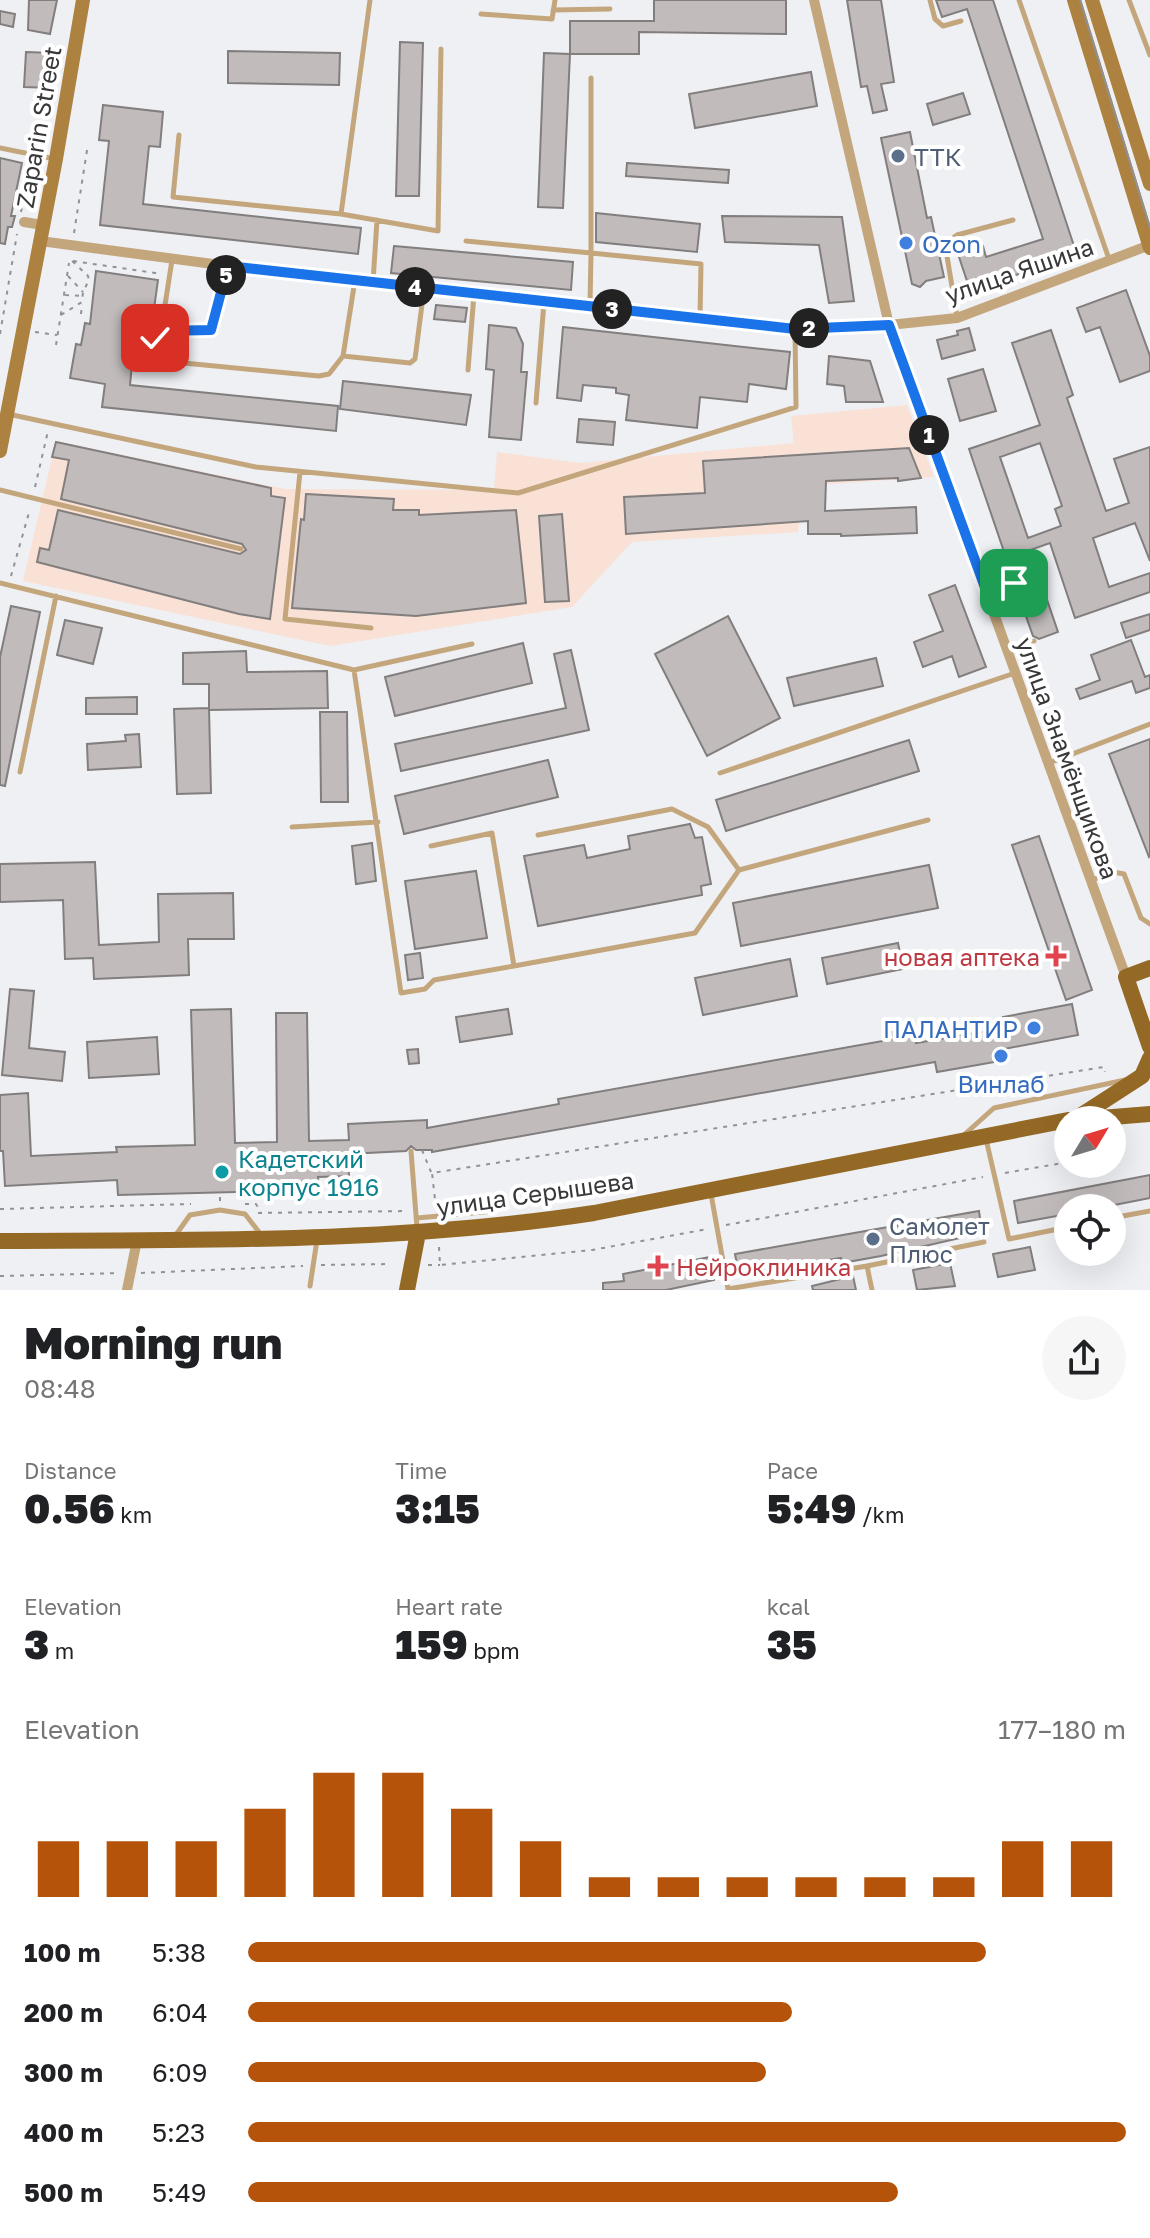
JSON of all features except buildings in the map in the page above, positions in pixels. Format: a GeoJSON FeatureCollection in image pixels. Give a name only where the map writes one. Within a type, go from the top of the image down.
{"type":"FeatureCollection","features":[{"type":"Feature","properties":{"kind":"main road"},"geometry":{"type":"LineString","coordinates":[[1150,968],[1126,977],[1150,1043]]}},
{"type":"Feature","properties":{"kind":"main road"},"geometry":{"type":"LineString","coordinates":[[1142,1076],[1150,1058]]}},
{"type":"Feature","properties":{"kind":"main road","name":"улица Серышева"},"geometry":{"type":"LineString","coordinates":[[1093,1106],[1142,1076]]}},
{"type":"Feature","properties":{"kind":"main road","name":"улица Серышева"},"geometry":{"type":"LineString","coordinates":[[1126,1116],[1150,1114]]}},
{"type":"Feature","properties":{"kind":"main road","name":"улица Серышева"},"geometry":{"type":"LineString","coordinates":[[0,1241],[317,1236],[417,1221],[533,1222],[1054,1123]]}},
{"type":"Feature","properties":{"kind":"main road"},"geometry":{"type":"LineString","coordinates":[[407,1290],[417,1221]]}},
{"type":"Feature","properties":{"kind":"street","name":"Zaparin Street"},"geometry":{"type":"LineString","coordinates":[[0,451],[3,413],[56,159],[83,0]]}},
{"type":"Feature","properties":{"kind":"street","name":"улица Знамёнщикова"},"geometry":{"type":"LineString","coordinates":[[814,0],[889,325],[1126,977]]}},
{"type":"Feature","properties":{"kind":"street"},"geometry":{"type":"LineString","coordinates":[[1074,0],[1150,246]]}},
{"type":"Feature","properties":{"kind":"street"},"geometry":{"type":"LineString","coordinates":[[1092,0],[1150,184]]}},
{"type":"Feature","properties":{"kind":"street"},"geometry":{"type":"LineString","coordinates":[[22,219],[43,225]]}},
{"type":"Feature","properties":{"kind":"street","name":"улица Яшина"},"geometry":{"type":"LineString","coordinates":[[40,241],[228,266],[795,329],[957,318],[1150,246]]}},
{"type":"Feature","properties":{"kind":"street"},"geometry":{"type":"LineString","coordinates":[[127,1290],[137,1240]]}},
{"type":"Feature","properties":{"kind":"lane"},"geometry":{"type":"LineString","coordinates":[[341,214],[370,0]]}},
{"type":"Feature","properties":{"kind":"lane"},"geometry":{"type":"LineString","coordinates":[[481,14],[552,19],[555,0]]}},
{"type":"Feature","properties":{"kind":"lane"},"geometry":{"type":"LineString","coordinates":[[930,0],[935,19],[943,26],[961,21]]}},
{"type":"Feature","properties":{"kind":"lane"},"geometry":{"type":"LineString","coordinates":[[1019,0],[1109,260]]}},
{"type":"Feature","properties":{"kind":"lane"},"geometry":{"type":"LineString","coordinates":[[1129,0],[1150,55]]}},
{"type":"Feature","properties":{"kind":"lane"},"geometry":{"type":"LineString","coordinates":[[553,10],[610,9]]}},
{"type":"Feature","properties":{"kind":"lane"},"geometry":{"type":"LineString","coordinates":[[179,135],[173,197],[341,214],[438,231],[441,49]]}},
{"type":"Feature","properties":{"kind":"lane"},"geometry":{"type":"LineString","coordinates":[[590,306],[591,78]]}},
{"type":"Feature","properties":{"kind":"lane"},"geometry":{"type":"LineString","coordinates":[[0,148],[56,159]]}},
{"type":"Feature","properties":{"kind":"lane"},"geometry":{"type":"LineString","coordinates":[[373,282],[377,220]]}},
{"type":"Feature","properties":{"kind":"lane"},"geometry":{"type":"LineString","coordinates":[[957,318],[945,244],[957,235],[1013,220]]}},
{"type":"Feature","properties":{"kind":"lane"},"geometry":{"type":"LineString","coordinates":[[466,241],[701,264],[700,318]]}},
{"type":"Feature","properties":{"kind":"lane"},"geometry":{"type":"LineString","coordinates":[[165,305],[172,259]]}},
{"type":"Feature","properties":{"kind":"lane"},"geometry":{"type":"LineString","coordinates":[[228,266],[213,327],[207,332],[161,331],[155,338],[153,360],[319,376],[329,374],[343,356],[355,280]]}},
{"type":"Feature","properties":{"kind":"lane"},"geometry":{"type":"LineString","coordinates":[[343,356],[413,362],[425,288]]}},
{"type":"Feature","properties":{"kind":"lane"},"geometry":{"type":"LineString","coordinates":[[468,370],[475,293]]}},
{"type":"Feature","properties":{"kind":"lane"},"geometry":{"type":"LineString","coordinates":[[536,403],[545,301]]}},
{"type":"Feature","properties":{"kind":"lane"},"geometry":{"type":"LineString","coordinates":[[3,413],[256,467],[518,493],[796,407],[795,329]]}},
{"type":"Feature","properties":{"kind":"lane"},"geometry":{"type":"LineString","coordinates":[[300,472],[285,619],[371,628]]}},
{"type":"Feature","properties":{"kind":"lane"},"geometry":{"type":"LineString","coordinates":[[0,490],[241,549]]}},
{"type":"Feature","properties":{"kind":"lane"},"geometry":{"type":"LineString","coordinates":[[0,583],[354,670],[472,644]]}},
{"type":"Feature","properties":{"kind":"lane"},"geometry":{"type":"LineString","coordinates":[[987,593],[1014,583]]}},
{"type":"Feature","properties":{"kind":"lane"},"geometry":{"type":"LineString","coordinates":[[20,772],[56,596]]}},
{"type":"Feature","properties":{"kind":"lane"},"geometry":{"type":"LineString","coordinates":[[1008,651],[1034,641]]}},
{"type":"Feature","properties":{"kind":"lane"},"geometry":{"type":"LineString","coordinates":[[354,670],[401,993],[425,989],[434,980],[695,933],[739,870],[928,820]]}},
{"type":"Feature","properties":{"kind":"lane"},"geometry":{"type":"LineString","coordinates":[[720,773],[1016,673]]}},
{"type":"Feature","properties":{"kind":"lane"},"geometry":{"type":"LineString","coordinates":[[1049,763],[1150,724]]}},
{"type":"Feature","properties":{"kind":"lane"},"geometry":{"type":"LineString","coordinates":[[538,835],[672,809],[708,827],[739,870]]}},
{"type":"Feature","properties":{"kind":"lane"},"geometry":{"type":"LineString","coordinates":[[292,827],[378,822]]}},
{"type":"Feature","properties":{"kind":"lane"},"geometry":{"type":"LineString","coordinates":[[431,846],[492,833],[514,966]]}},
{"type":"Feature","properties":{"kind":"lane"},"geometry":{"type":"LineString","coordinates":[[1091,880],[1113,872],[1124,874],[1141,918],[1150,924]]}},
{"type":"Feature","properties":{"kind":"lane"},"geometry":{"type":"LineString","coordinates":[[959,1140],[994,1108],[1142,1076]]}},
{"type":"Feature","properties":{"kind":"lane"},"geometry":{"type":"LineString","coordinates":[[984,1135],[1009,1239],[1054,1230]]}},
{"type":"Feature","properties":{"kind":"lane"},"geometry":{"type":"LineString","coordinates":[[411,1151],[417,1221],[494,1211]]}},
{"type":"Feature","properties":{"kind":"lane"},"geometry":{"type":"LineString","coordinates":[[710,1189],[728,1290],[984,1242]]}},
{"type":"Feature","properties":{"kind":"lane"},"geometry":{"type":"LineString","coordinates":[[173,1240],[190,1215],[220,1210],[245,1214],[263,1237]]}},
{"type":"Feature","properties":{"kind":"lane"},"geometry":{"type":"LineString","coordinates":[[1126,1215],[1150,1211]]}},
{"type":"Feature","properties":{"kind":"lane"},"geometry":{"type":"LineString","coordinates":[[310,1286],[317,1236]]}},
{"type":"Feature","properties":{"kind":"lane"},"geometry":{"type":"LineString","coordinates":[[867,1266],[872,1290]]}},
{"type":"Feature","properties":{"kind":"path"},"geometry":{"type":"LineString","coordinates":[[22,219],[31,154]]}},
{"type":"Feature","properties":{"kind":"path"},"geometry":{"type":"LineString","coordinates":[[0,334],[18,232]]}},
{"type":"Feature","properties":{"kind":"path"},"geometry":{"type":"LineString","coordinates":[[56,345],[70,260],[170,275]]}},
{"type":"Feature","properties":{"kind":"path"},"geometry":{"type":"LineString","coordinates":[[64,295],[83,294],[67,276]]}},
{"type":"Feature","properties":{"kind":"path"},"geometry":{"type":"LineString","coordinates":[[81,314],[82,302]]}},
{"type":"Feature","properties":{"kind":"path"},"geometry":{"type":"LineString","coordinates":[[432,1173],[1104,1067],[1107,1079]]}},
{"type":"Feature","properties":{"kind":"path"},"geometry":{"type":"LineString","coordinates":[[245,1214],[417,1221],[436,1211],[432,1173],[422,1150]]}},
{"type":"Feature","properties":{"kind":"path"},"geometry":{"type":"LineString","coordinates":[[427,1264],[592,1250],[1054,1164]]}},
{"type":"Feature","properties":{"kind":"path"},"geometry":{"type":"LineString","coordinates":[[0,1209],[192,1204]]}},
{"type":"Feature","properties":{"kind":"path"},"geometry":{"type":"LineString","coordinates":[[244,1204],[256,1204],[262,1213]]}},
{"type":"Feature","properties":{"kind":"path"},"geometry":{"type":"LineString","coordinates":[[439,1245],[440,1265]]}},
{"type":"Feature","properties":{"kind":"path"},"geometry":{"type":"LineString","coordinates":[[0,1276],[391,1264]]}},
{"type":"Feature","properties":{"kind":"shaded area"},"geometry":{"type":"Polygon","coordinates":[[[907,405],[934,477],[803,486],[798,532],[632,542],[572,607],[330,646],[23,581],[56,441],[285,489],[494,490],[497,452],[581,463],[794,443],[791,416],[907,405]]]}},
{"type":"Feature","properties":{"kind":"tram line"},"geometry":{"type":"LineString","coordinates":[[1080,0],[1150,228]]}},
{"type":"Feature","properties":{"kind":"place","name":"ТТК"},"geometry":{"type":"Point","coordinates":[898,156]}},
{"type":"Feature","properties":{"kind":"place","name":"Ozon"},"geometry":{"type":"Point","coordinates":[906,243]}},
{"type":"Feature","properties":{"kind":"place","name":"новая аптека"},"geometry":{"type":"Point","coordinates":[1056,956]}},
{"type":"Feature","properties":{"kind":"place","name":"ПАЛАНТИР"},"geometry":{"type":"Point","coordinates":[1034,1028]}},
{"type":"Feature","properties":{"kind":"place","name":"Винлаб"},"geometry":{"type":"Point","coordinates":[1001,1056]}},
{"type":"Feature","properties":{"kind":"place","name":"Кадетский корпус 1916"},"geometry":{"type":"Point","coordinates":[222,1172]}},
{"type":"Feature","properties":{"kind":"place","name":"Самолет Плюс"},"geometry":{"type":"Point","coordinates":[873,1239]}},
{"type":"Feature","properties":{"kind":"place","name":"Нейроклиника"},"geometry":{"type":"Point","coordinates":[658,1266]}},
{"type":"Feature","properties":{"kind":"route"},"geometry":{"type":"LineString","coordinates":[[155,338],[161,331],[211,330],[228,266],[795,329],[889,325],[987,593],[1014,583]]}}]}
